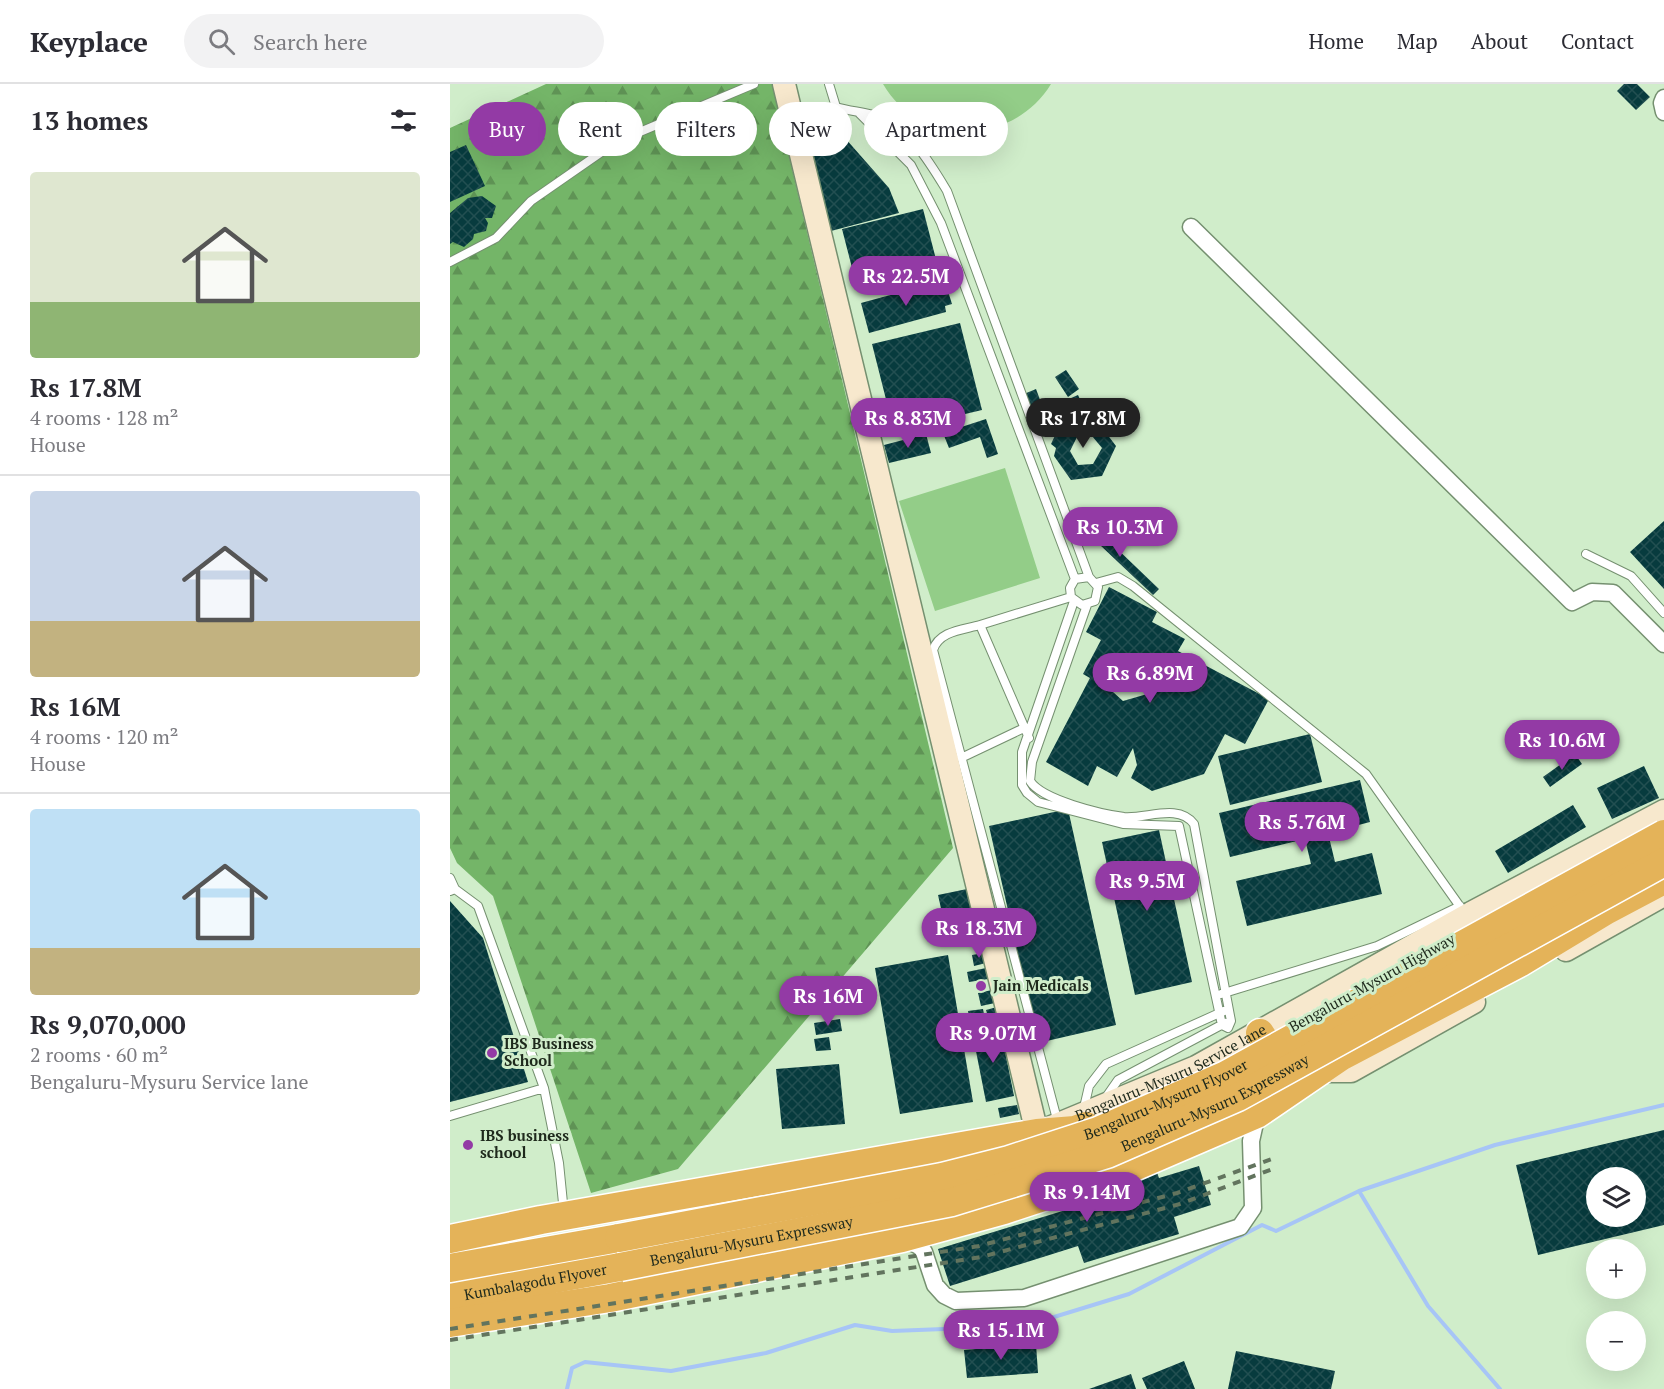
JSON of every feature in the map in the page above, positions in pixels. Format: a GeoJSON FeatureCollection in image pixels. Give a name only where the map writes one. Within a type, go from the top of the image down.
{"type":"FeatureCollection","features":[{"type":"Feature","properties":{"kind":"highway","name":"Bengaluru-Mysuru Highway"},"geometry":{"type":"LineString","coordinates":[[1048,1129],[1075,1130],[1151,1101],[1263,1038],[1664,823]]}},
{"type":"Feature","properties":{"kind":"highway","name":"Bengaluru-Mysuru Flyover"},"geometry":{"type":"LineString","coordinates":[[619,1238],[942,1176],[1009,1160],[1098,1131],[1174,1100],[1236,1069],[1664,834]]}},
{"type":"Feature","properties":{"kind":"highway","name":"Bengaluru-Mysuru Expressway"},"geometry":{"type":"LineString","coordinates":[[620,1267],[952,1202],[1107,1154],[1238,1097],[1664,862]]}},
{"type":"Feature","properties":{"kind":"highway","name":"Bengaluru-Mysuru Expressway"},"geometry":{"type":"LineString","coordinates":[[518,1312],[610,1298],[902,1238],[1004,1210],[1134,1167],[1257,1114],[1342,1056],[1521,962],[1607,910],[1664,880]]}},
{"type":"Feature","properties":{"kind":"highway"},"geometry":{"type":"LineString","coordinates":[[1263,1038],[1295,1088]]}},
{"type":"Feature","properties":{"kind":"highway","name":"Bengaluru-Mysuru Service lane"},"geometry":{"type":"LineString","coordinates":[[564,1216],[1048,1129]]}},
{"type":"Feature","properties":{"kind":"highway"},"geometry":{"type":"LineString","coordinates":[[450,1239],[564,1216]]}},
{"type":"Feature","properties":{"kind":"highway","name":"Kumbalagodu Flyover"},"geometry":{"type":"LineString","coordinates":[[450,1268],[619,1238]]}},
{"type":"Feature","properties":{"kind":"highway","name":"Kumbalagodu Flyover"},"geometry":{"type":"LineString","coordinates":[[450,1298],[620,1267]]}},
{"type":"Feature","properties":{"kind":"highway"},"geometry":{"type":"LineString","coordinates":[[450,1311],[518,1312]]}},
{"type":"Feature","properties":{"kind":"highway"},"geometry":{"type":"LineString","coordinates":[[450,1323],[518,1312]]}},
{"type":"Feature","properties":{"kind":"street"},"geometry":{"type":"LineString","coordinates":[[784,84],[788,102]]}},
{"type":"Feature","properties":{"kind":"street"},"geometry":{"type":"LineString","coordinates":[[1664,98],[1662,103],[1664,112]]}},
{"type":"Feature","properties":{"kind":"street"},"geometry":{"type":"LineString","coordinates":[[801,156],[1048,1129]]}},
{"type":"Feature","properties":{"kind":"street"},"geometry":{"type":"LineString","coordinates":[[1191,227],[1572,602],[1592,592],[1613,593],[1664,644]]}},
{"type":"Feature","properties":{"kind":"street","name":"Bengaluru-Mysuru Service lane"},"geometry":{"type":"LineString","coordinates":[[1048,1129],[1263,1038],[1463,911],[1664,811]]}},
{"type":"Feature","properties":{"kind":"street","name":"Bengaluru-Mysuru Expressway"},"geometry":{"type":"LineString","coordinates":[[1320,1071],[1351,1071],[1664,895]]}},
{"type":"Feature","properties":{"kind":"street"},"geometry":{"type":"LineString","coordinates":[[902,1238],[919,1246],[924,1252],[935,1285],[944,1295],[956,1301],[1024,1298],[1240,1227],[1253,1208],[1251,1141],[1257,1114]]}},
{"type":"Feature","properties":{"kind":"lane"},"geometry":{"type":"LineString","coordinates":[[450,262],[496,238],[531,201],[616,142],[754,84]]}},
{"type":"Feature","properties":{"kind":"lane"},"geometry":{"type":"LineString","coordinates":[[829,84],[834,102]]}},
{"type":"Feature","properties":{"kind":"lane"},"geometry":{"type":"LineString","coordinates":[[852,111],[880,117],[896,127],[930,163],[947,191],[1098,596],[1087,605],[1038,746],[1030,772],[1030,781],[1040,792],[1124,820],[1175,813],[1187,816],[1194,824],[1224,1011],[1222,1025]]}},
{"type":"Feature","properties":{"kind":"lane"},"geometry":{"type":"LineString","coordinates":[[859,113],[911,165],[941,223],[1075,579],[1070,588],[1072,599],[1025,732],[1020,777],[1027,793],[1038,802],[1124,820],[1179,826],[1221,994]]}},
{"type":"Feature","properties":{"kind":"lane"},"geometry":{"type":"LineString","coordinates":[[953,256],[969,251]]}},
{"type":"Feature","properties":{"kind":"lane"},"geometry":{"type":"LineString","coordinates":[[1586,554],[1631,576],[1664,613]]}},
{"type":"Feature","properties":{"kind":"lane"},"geometry":{"type":"LineString","coordinates":[[1075,579],[1093,580],[1118,577],[1133,586],[1366,774],[1463,911],[1377,946],[1221,994]]}},
{"type":"Feature","properties":{"kind":"lane"},"geometry":{"type":"LineString","coordinates":[[1048,1129],[961,758],[933,650],[936,640],[945,635],[1072,599],[1087,605]]}},
{"type":"Feature","properties":{"kind":"lane"},"geometry":{"type":"LineString","coordinates":[[980,626],[1025,732],[1038,746]]}},
{"type":"Feature","properties":{"kind":"lane"},"geometry":{"type":"LineString","coordinates":[[961,758],[1025,732]]}},
{"type":"Feature","properties":{"kind":"lane"},"geometry":{"type":"LineString","coordinates":[[450,878],[452,890],[478,906],[544,1088],[559,1163],[564,1216]]}},
{"type":"Feature","properties":{"kind":"lane"},"geometry":{"type":"LineString","coordinates":[[1222,1025],[1228,1028],[1232,1021],[1224,1011]]}},
{"type":"Feature","properties":{"kind":"lane"},"geometry":{"type":"LineString","coordinates":[[1092,1112],[1086,1091],[1106,1064],[1224,1011]]}},
{"type":"Feature","properties":{"kind":"lane"},"geometry":{"type":"LineString","coordinates":[[1092,1112],[1118,1080],[1222,1025]]}},
{"type":"Feature","properties":{"kind":"lane"},"geometry":{"type":"LineString","coordinates":[[450,1116],[544,1088]]}},
{"type":"Feature","properties":{"kind":"green space"},"geometry":{"type":"Polygon","coordinates":[[[546,84],[772,84],[776,102],[769,102],[769,156],[789,156],[953,848],[678,1169],[591,1193],[493,896],[457,863],[450,848],[450,128],[468,120],[468,156],[546,156],[546,102],[507,102],[546,84]]]}},
{"type":"Feature","properties":{"kind":"green space"},"geometry":{"type":"Polygon","coordinates":[[[883,84],[1051,84],[1034,104],[1008,121],[1008,102],[898,102],[883,84]]]}},
{"type":"Feature","properties":{"kind":"green space"},"geometry":{"type":"Polygon","coordinates":[[[1005,468],[1040,578],[935,611],[899,501],[1005,468]]]}},
{"type":"Feature","properties":{"kind":"building"},"geometry":{"type":"Polygon","coordinates":[[[1624,84],[1637,84],[1650,97],[1636,110],[1617,91],[1624,84]]]}},
{"type":"Feature","properties":{"kind":"building"},"geometry":{"type":"Polygon","coordinates":[[[466,145],[468,156],[471,156],[485,186],[450,202],[450,152],[466,145]]]}},
{"type":"Feature","properties":{"kind":"building"},"geometry":{"type":"Polygon","coordinates":[[[852,146],[889,188],[899,213],[831,231],[812,156],[852,156],[852,146]]]}},
{"type":"Feature","properties":{"kind":"building"},"geometry":{"type":"Polygon","coordinates":[[[482,196],[496,206],[492,218],[485,218],[488,223],[486,231],[474,234],[473,239],[464,247],[453,242],[450,244],[450,213],[468,198],[482,196]]]}},
{"type":"Feature","properties":{"kind":"building"},"geometry":{"type":"Polygon","coordinates":[[[923,209],[939,271],[858,291],[842,229],[923,209]]]}},
{"type":"Feature","properties":{"kind":"building"},"geometry":{"type":"Polygon","coordinates":[[[938,282],[940,290],[947,288],[952,304],[945,306],[946,312],[869,333],[861,303],[938,282]]]}},
{"type":"Feature","properties":{"kind":"building"},"geometry":{"type":"Polygon","coordinates":[[[960,323],[982,410],[894,431],[872,344],[960,323]]]}},
{"type":"Feature","properties":{"kind":"building"},"geometry":{"type":"Polygon","coordinates":[[[1066,370],[1079,389],[1068,397],[1055,377],[1066,370]]]}},
{"type":"Feature","properties":{"kind":"building"},"geometry":{"type":"Polygon","coordinates":[[[1036,389],[1042,405],[1030,410],[1024,394],[1036,389]]]}},
{"type":"Feature","properties":{"kind":"building"},"geometry":{"type":"Polygon","coordinates":[[[1078,395],[1085,410],[1039,430],[1032,415],[1078,395]]]}},
{"type":"Feature","properties":{"kind":"building"},"geometry":{"type":"Polygon","coordinates":[[[986,419],[998,454],[987,458],[980,437],[949,448],[943,433],[986,419]]]}},
{"type":"Feature","properties":{"kind":"building"},"geometry":{"type":"Polygon","coordinates":[[[1062,421],[1070,424],[1097,421],[1116,446],[1102,476],[1071,480],[1054,456],[1056,448],[1051,444],[1062,421]],[[1092,436],[1077,437],[1070,451],[1078,465],[1093,464],[1102,448],[1092,436]]]}},
{"type":"Feature","properties":{"kind":"building"},"geometry":{"type":"Polygon","coordinates":[[[926,434],[931,453],[889,463],[884,445],[926,434]]]}},
{"type":"Feature","properties":{"kind":"building"},"geometry":{"type":"Polygon","coordinates":[[[1088,521],[1159,589],[1153,595],[1082,528],[1088,521]]]}},
{"type":"Feature","properties":{"kind":"building"},"geometry":{"type":"Polygon","coordinates":[[[1664,521],[1664,589],[1630,552],[1664,521]]]}},
{"type":"Feature","properties":{"kind":"building"},"geometry":{"type":"Polygon","coordinates":[[[1109,587],[1157,612],[1152,622],[1185,639],[1178,651],[1269,699],[1245,744],[1225,734],[1204,774],[1152,791],[1131,778],[1137,765],[1133,748],[1117,777],[1097,766],[1088,786],[1046,762],[1090,678],[1083,674],[1101,640],[1086,632],[1109,587]],[[1139,661],[1128,664],[1113,692],[1123,701],[1161,690],[1168,676],[1139,661]]]}},
{"type":"Feature","properties":{"kind":"building"},"geometry":{"type":"Polygon","coordinates":[[[1310,734],[1322,782],[1230,805],[1218,756],[1310,734]]]}},
{"type":"Feature","properties":{"kind":"building"},"geometry":{"type":"Polygon","coordinates":[[[1575,754],[1582,764],[1550,787],[1543,777],[1575,754]]]}},
{"type":"Feature","properties":{"kind":"building"},"geometry":{"type":"Polygon","coordinates":[[[1644,766],[1659,798],[1612,819],[1597,788],[1644,766]]]}},
{"type":"Feature","properties":{"kind":"building"},"geometry":{"type":"Polygon","coordinates":[[[1360,780],[1370,822],[1328,833],[1335,862],[1372,853],[1382,894],[1247,926],[1236,881],[1311,864],[1305,839],[1230,857],[1219,813],[1360,780]]]}},
{"type":"Feature","properties":{"kind":"building"},"geometry":{"type":"Polygon","coordinates":[[[1573,805],[1586,827],[1508,873],[1495,851],[1573,805]]]}},
{"type":"Feature","properties":{"kind":"building"},"geometry":{"type":"Polygon","coordinates":[[[1068,809],[1116,1025],[1038,1043],[989,826],[1068,809]]]}},
{"type":"Feature","properties":{"kind":"building"},"geometry":{"type":"Polygon","coordinates":[[[1159,830],[1192,982],[1135,995],[1102,842],[1159,830]]]}},
{"type":"Feature","properties":{"kind":"building"},"geometry":{"type":"Polygon","coordinates":[[[967,889],[974,915],[944,922],[938,895],[967,889]]]}},
{"type":"Feature","properties":{"kind":"building","name":"IBS Business School"},"geometry":{"type":"Polygon","coordinates":[[[450,901],[483,938],[528,1082],[450,1102],[450,901]]]}},
{"type":"Feature","properties":{"kind":"building"},"geometry":{"type":"Polygon","coordinates":[[[977,926],[979,937],[968,939],[965,928],[977,926]]]}},
{"type":"Feature","properties":{"kind":"building"},"geometry":{"type":"Polygon","coordinates":[[[984,953],[986,963],[974,966],[972,955],[984,953]]]}},
{"type":"Feature","properties":{"kind":"building"},"geometry":{"type":"Polygon","coordinates":[[[948,955],[973,1102],[900,1114],[875,968],[948,955]]]}},
{"type":"Feature","properties":{"kind":"building"},"geometry":{"type":"Polygon","coordinates":[[[986,968],[988,979],[969,982],[967,972],[986,968]]]}},
{"type":"Feature","properties":{"kind":"building"},"geometry":{"type":"Polygon","coordinates":[[[992,990],[995,1003],[981,1006],[978,993],[992,990]]]}},
{"type":"Feature","properties":{"kind":"building"},"geometry":{"type":"Polygon","coordinates":[[[997,1007],[1000,1022],[990,1024],[986,1010],[997,1007]]]}},
{"type":"Feature","properties":{"kind":"building"},"geometry":{"type":"Polygon","coordinates":[[[983,1009],[986,1025],[971,1027],[968,1011],[983,1009]]]}},
{"type":"Feature","properties":{"kind":"building"},"geometry":{"type":"Polygon","coordinates":[[[840,1019],[842,1031],[816,1035],[814,1023],[840,1019]]]}},
{"type":"Feature","properties":{"kind":"building"},"geometry":{"type":"Polygon","coordinates":[[[1000,1026],[1014,1096],[986,1102],[972,1031],[1000,1026]]]}},
{"type":"Feature","properties":{"kind":"building"},"geometry":{"type":"Polygon","coordinates":[[[829,1037],[831,1050],[816,1051],[814,1039],[829,1037]]]}},
{"type":"Feature","properties":{"kind":"building"},"geometry":{"type":"Polygon","coordinates":[[[839,1064],[845,1124],[782,1129],[776,1069],[839,1064]]]}},
{"type":"Feature","properties":{"kind":"building"},"geometry":{"type":"Polygon","coordinates":[[[1017,1105],[1019,1114],[1000,1118],[998,1108],[1017,1105]]]}},
{"type":"Feature","properties":{"kind":"building"},"geometry":{"type":"Polygon","coordinates":[[[1664,1130],[1664,1225],[1605,1239],[1586,1239],[1586,1244],[1538,1255],[1516,1165],[1664,1130]]]}},
{"type":"Feature","properties":{"kind":"building"},"geometry":{"type":"Polygon","coordinates":[[[1154,1164],[1159,1178],[1199,1166],[1211,1205],[1174,1217],[1179,1234],[1084,1263],[1078,1246],[950,1286],[938,1249],[1069,1209],[1063,1192],[1154,1164]]]}},
{"type":"Feature","properties":{"kind":"building"},"geometry":{"type":"Polygon","coordinates":[[[1036,1344],[1038,1373],[967,1378],[964,1350],[1036,1344]]]}},
{"type":"Feature","properties":{"kind":"building"},"geometry":{"type":"Polygon","coordinates":[[[1236,1351],[1335,1371],[1331,1389],[1228,1389],[1236,1351]]]}},
{"type":"Feature","properties":{"kind":"building"},"geometry":{"type":"Polygon","coordinates":[[[1184,1361],[1195,1389],[1147,1389],[1142,1378],[1184,1361]]]}},
{"type":"Feature","properties":{"kind":"building"},"geometry":{"type":"Polygon","coordinates":[[[1131,1374],[1136,1389],[1089,1389],[1131,1374]]]}},
{"type":"Feature","properties":{"kind":"waterway"},"geometry":{"type":"LineString","coordinates":[[1500,1389],[1428,1306],[1359,1191],[1495,1145],[1664,1105]]}},
{"type":"Feature","properties":{"kind":"waterway"},"geometry":{"type":"LineString","coordinates":[[567,1389],[572,1368],[585,1362],[671,1371],[766,1353],[855,1325],[892,1331],[970,1328],[1008,1331],[1129,1294],[1262,1225],[1276,1231],[1359,1191]]}},
{"type":"Feature","properties":{"kind":"railway"},"geometry":{"type":"LineString","coordinates":[[450,1329],[979,1246],[1177,1193],[1272,1159]]}},
{"type":"Feature","properties":{"kind":"railway"},"geometry":{"type":"LineString","coordinates":[[450,1340],[981,1257],[1180,1204],[1275,1168]]}},
{"type":"Feature","properties":{"kind":"place","name":"Jain Medicals"},"geometry":{"type":"Point","coordinates":[981,986]}},
{"type":"Feature","properties":{"kind":"place","name":"IBS Business School"},"geometry":{"type":"Point","coordinates":[492,1053]}},
{"type":"Feature","properties":{"kind":"place","name":"IBS business school"},"geometry":{"type":"Point","coordinates":[468,1145]}}]}
